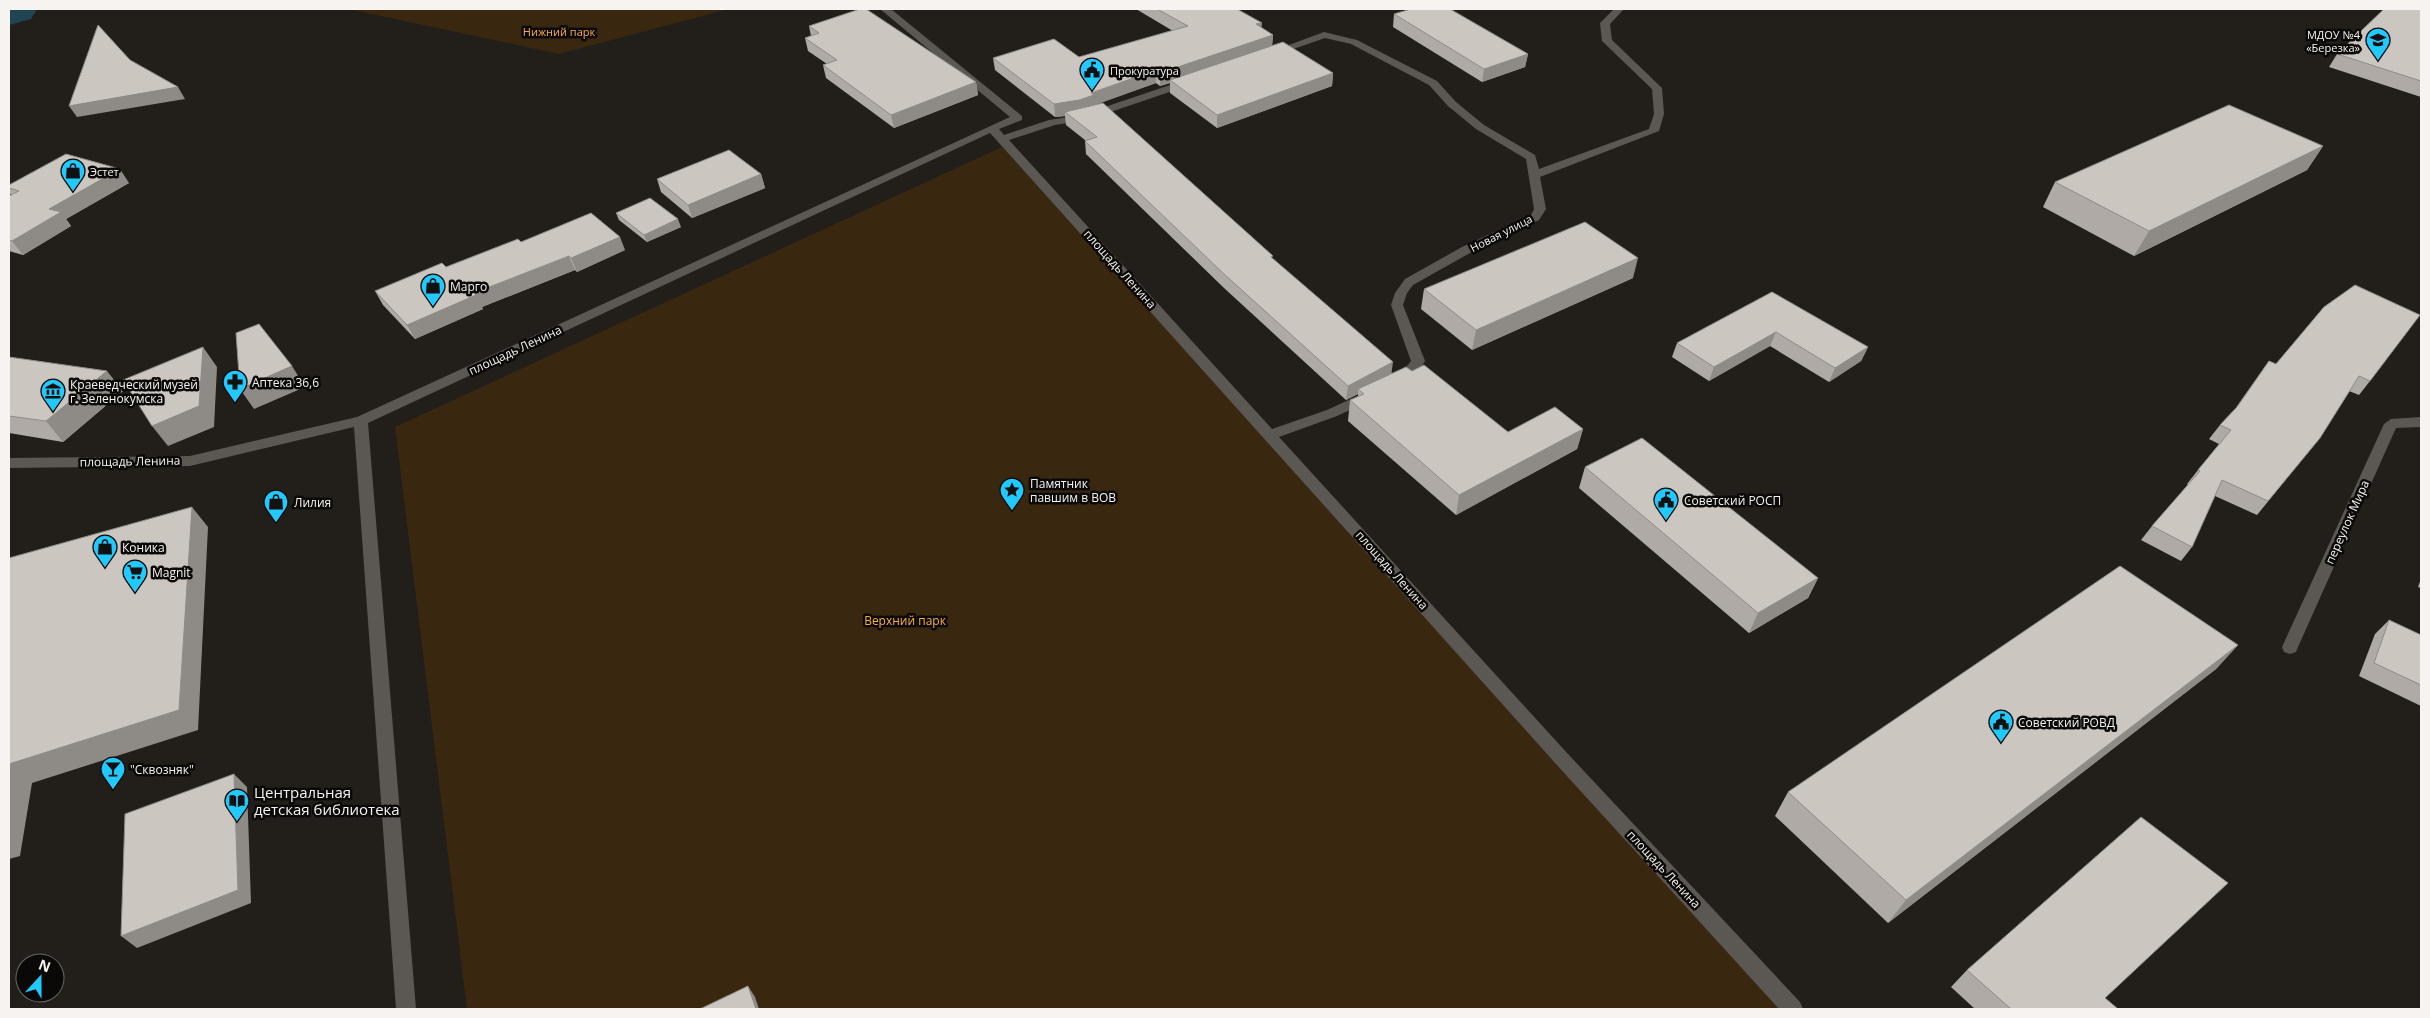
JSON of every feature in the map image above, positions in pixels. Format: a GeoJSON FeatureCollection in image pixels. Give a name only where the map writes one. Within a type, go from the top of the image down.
{"type":"FeatureCollection","features":[{"type":"Feature","properties":{"kind":"street","name":"площадь Ленина"},"geometry":{"type":"LineString","coordinates":[[9,463],[190,461],[361,421],[992,128],[1018,118],[885,9]]}},
{"type":"Feature","properties":{"kind":"street"},"geometry":{"type":"LineString","coordinates":[[1259,58],[1324,35],[1354,42],[1433,83],[1452,104],[1480,127],[1532,157],[1534,176],[1654,131],[1659,114],[1657,88],[1607,41],[1605,23],[1619,9]]}},
{"type":"Feature","properties":{"kind":"street"},"geometry":{"type":"LineString","coordinates":[[1002,139],[1053,122],[1084,118],[1204,76]]}},
{"type":"Feature","properties":{"kind":"street","name":"площадь Ленина"},"geometry":{"type":"LineString","coordinates":[[992,128],[1562,758],[1793,1009]]}},
{"type":"Feature","properties":{"kind":"street","name":"Новая улица"},"geometry":{"type":"LineString","coordinates":[[1270,436],[1332,413],[1400,381],[1410,373],[1418,361],[1397,305],[1401,293],[1409,282],[1466,250],[1535,217],[1540,209],[1534,176]]}},
{"type":"Feature","properties":{"kind":"street"},"geometry":{"type":"LineString","coordinates":[[361,421],[406,1009]]}},
{"type":"Feature","properties":{"kind":"street","name":"переулок Мира"},"geometry":{"type":"LineString","coordinates":[[2290,647],[2391,424],[2421,422]]}},
{"type":"Feature","properties":{"kind":"green space","name":"Нижний парк"},"geometry":{"type":"Polygon","coordinates":[[[348,9],[729,9],[559,54],[348,9]]]}},
{"type":"Feature","properties":{"kind":"green space","name":"Верхний парк"},"geometry":{"type":"Polygon","coordinates":[[[1002,147],[1780,1009],[467,1009],[395,427],[1002,147]]]}},
{"type":"Feature","properties":{"kind":"building"},"geometry":{"type":"Polygon","coordinates":[[[860,9],[866,9],[976,82],[891,115],[823,65],[837,60],[805,38],[819,33],[809,26],[860,9]]]}},
{"type":"Feature","properties":{"kind":"building"},"geometry":{"type":"Polygon","coordinates":[[[1157,9],[1237,9],[1262,23],[1256,24],[1273,35],[1160,73],[1156,70],[1091,93],[1094,95],[1079,100],[1054,104],[993,58],[1054,39],[1079,57],[1188,26],[1157,9]]]}},
{"type":"Feature","properties":{"kind":"building"},"geometry":{"type":"Polygon","coordinates":[[[1411,9],[1450,9],[1528,54],[1484,69],[1394,14],[1411,9]]]}},
{"type":"Feature","properties":{"kind":"building"},"geometry":{"type":"Polygon","coordinates":[[[2384,9],[2421,9],[2421,81],[2337,54],[2384,9]]]}},
{"type":"Feature","properties":{"kind":"building"},"geometry":{"type":"Polygon","coordinates":[[[98,25],[130,60],[178,87],[69,106],[98,25]]]}},
{"type":"Feature","properties":{"kind":"building"},"geometry":{"type":"Polygon","coordinates":[[[1283,42],[1333,73],[1217,115],[1170,80],[1283,42]]]}},
{"type":"Feature","properties":{"kind":"building"},"geometry":{"type":"Polygon","coordinates":[[[1103,103],[1273,256],[1271,257],[1393,362],[1348,386],[1224,274],[1085,141],[1097,137],[1065,112],[1103,103]]]}},
{"type":"Feature","properties":{"kind":"building"},"geometry":{"type":"Polygon","coordinates":[[[2229,105],[2323,146],[2149,231],[2055,182],[2229,105]]]}},
{"type":"Feature","properties":{"kind":"building"},"geometry":{"type":"Polygon","coordinates":[[[729,150],[761,174],[688,205],[657,179],[729,150]]]}},
{"type":"Feature","properties":{"kind":"building"},"geometry":{"type":"Polygon","coordinates":[[[66,154],[120,169],[49,209],[61,212],[12,241],[9,240],[9,196],[19,191],[9,188],[9,185],[66,154]]]}},
{"type":"Feature","properties":{"kind":"building"},"geometry":{"type":"Polygon","coordinates":[[[650,198],[678,219],[644,235],[616,213],[650,198]]]}},
{"type":"Feature","properties":{"kind":"building"},"geometry":{"type":"Polygon","coordinates":[[[591,213],[620,237],[571,258],[569,256],[474,293],[476,295],[407,325],[375,291],[442,263],[446,267],[518,239],[521,242],[591,213]]]}},
{"type":"Feature","properties":{"kind":"building"},"geometry":{"type":"Polygon","coordinates":[[[1585,222],[1638,258],[1476,330],[1424,289],[1585,222]]]}},
{"type":"Feature","properties":{"kind":"building"},"geometry":{"type":"Polygon","coordinates":[[[2355,285],[2420,315],[2370,381],[2359,376],[2320,438],[2268,501],[2222,480],[2192,547],[2152,526],[2200,471],[2198,470],[2231,430],[2220,425],[2237,407],[2269,361],[2276,364],[2324,307],[2355,285]]]}},
{"type":"Feature","properties":{"kind":"building"},"geometry":{"type":"Polygon","coordinates":[[[1772,292],[1868,347],[1835,368],[1776,332],[1714,367],[1677,343],[1772,292]]]}},
{"type":"Feature","properties":{"kind":"building"},"geometry":{"type":"Polygon","coordinates":[[[259,324],[292,366],[240,389],[236,333],[259,324]]]}},
{"type":"Feature","properties":{"kind":"building"},"geometry":{"type":"Polygon","coordinates":[[[203,347],[199,406],[152,426],[123,380],[203,347]]]}},
{"type":"Feature","properties":{"kind":"building"},"geometry":{"type":"Polygon","coordinates":[[[9,357],[107,371],[46,421],[9,416],[9,357]]]}},
{"type":"Feature","properties":{"kind":"building"},"geometry":{"type":"Polygon","coordinates":[[[1424,365],[1508,432],[1555,407],[1583,429],[1459,495],[1350,400],[1364,394],[1358,389],[1406,367],[1412,371],[1424,365]]]}},
{"type":"Feature","properties":{"kind":"building","name":"Советский РОСП"},"geometry":{"type":"Polygon","coordinates":[[[1642,438],[1818,578],[1758,613],[1585,467],[1642,438]]]}},
{"type":"Feature","properties":{"kind":"building"},"geometry":{"type":"Polygon","coordinates":[[[192,507],[179,710],[9,764],[9,558],[192,507]]]}},
{"type":"Feature","properties":{"kind":"building","name":"Советский РОВД"},"geometry":{"type":"Polygon","coordinates":[[[2120,566],[2238,645],[1906,900],[1788,792],[2120,566]]]}},
{"type":"Feature","properties":{"kind":"building"},"geometry":{"type":"Polygon","coordinates":[[[2389,620],[2421,635],[2421,685],[2374,663],[2389,620]]]}},
{"type":"Feature","properties":{"kind":"building"},"geometry":{"type":"Polygon","coordinates":[[[234,774],[238,890],[121,936],[125,814],[234,774]]]}},
{"type":"Feature","properties":{"kind":"building"},"geometry":{"type":"Polygon","coordinates":[[[2141,817],[2228,883],[2105,998],[2118,1009],[2011,1009],[1967,970],[2141,817]]]}},
{"type":"Feature","properties":{"kind":"building"},"geometry":{"type":"Polygon","coordinates":[[[748,986],[756,1009],[700,1009],[748,986]]]}},
{"type":"Feature","properties":{"kind":"waterway"},"geometry":{"type":"LineString","coordinates":[[9,11],[14,9]]}},
{"type":"Feature","properties":{"kind":"place","name":"МДОУ №4 «Березка»"},"geometry":{"type":"Point","coordinates":[2378,61]}},
{"type":"Feature","properties":{"kind":"place","name":"Прокуратура"},"geometry":{"type":"Point","coordinates":[1092,91]}},
{"type":"Feature","properties":{"kind":"place","name":"Эстет"},"geometry":{"type":"Point","coordinates":[73,192]}},
{"type":"Feature","properties":{"kind":"place","name":"Марго"},"geometry":{"type":"Point","coordinates":[433,307]}},
{"type":"Feature","properties":{"kind":"place","name":"Аптека 36,6"},"geometry":{"type":"Point","coordinates":[235,403]}},
{"type":"Feature","properties":{"kind":"place","name":"Краеведческий музей г. Зеленокумска"},"geometry":{"type":"Point","coordinates":[53,412]}},
{"type":"Feature","properties":{"kind":"place","name":"Памятник павшим в ВОВ"},"geometry":{"type":"Point","coordinates":[1012,511]}},
{"type":"Feature","properties":{"kind":"place","name":"Советский РОСП"},"geometry":{"type":"Point","coordinates":[1666,521]}},
{"type":"Feature","properties":{"kind":"place","name":"Лилия"},"geometry":{"type":"Point","coordinates":[276,523]}},
{"type":"Feature","properties":{"kind":"place","name":"Коника"},"geometry":{"type":"Point","coordinates":[105,568]}},
{"type":"Feature","properties":{"kind":"place","name":"Magnit"},"geometry":{"type":"Point","coordinates":[135,593]}},
{"type":"Feature","properties":{"kind":"place","name":"Советский РОВД"},"geometry":{"type":"Point","coordinates":[2001,743]}},
{"type":"Feature","properties":{"kind":"place","name":"\"Сквозняк\""},"geometry":{"type":"Point","coordinates":[113,790]}},
{"type":"Feature","properties":{"kind":"place","name":"Центральная детская библиотека"},"geometry":{"type":"Point","coordinates":[237,822]}}]}
